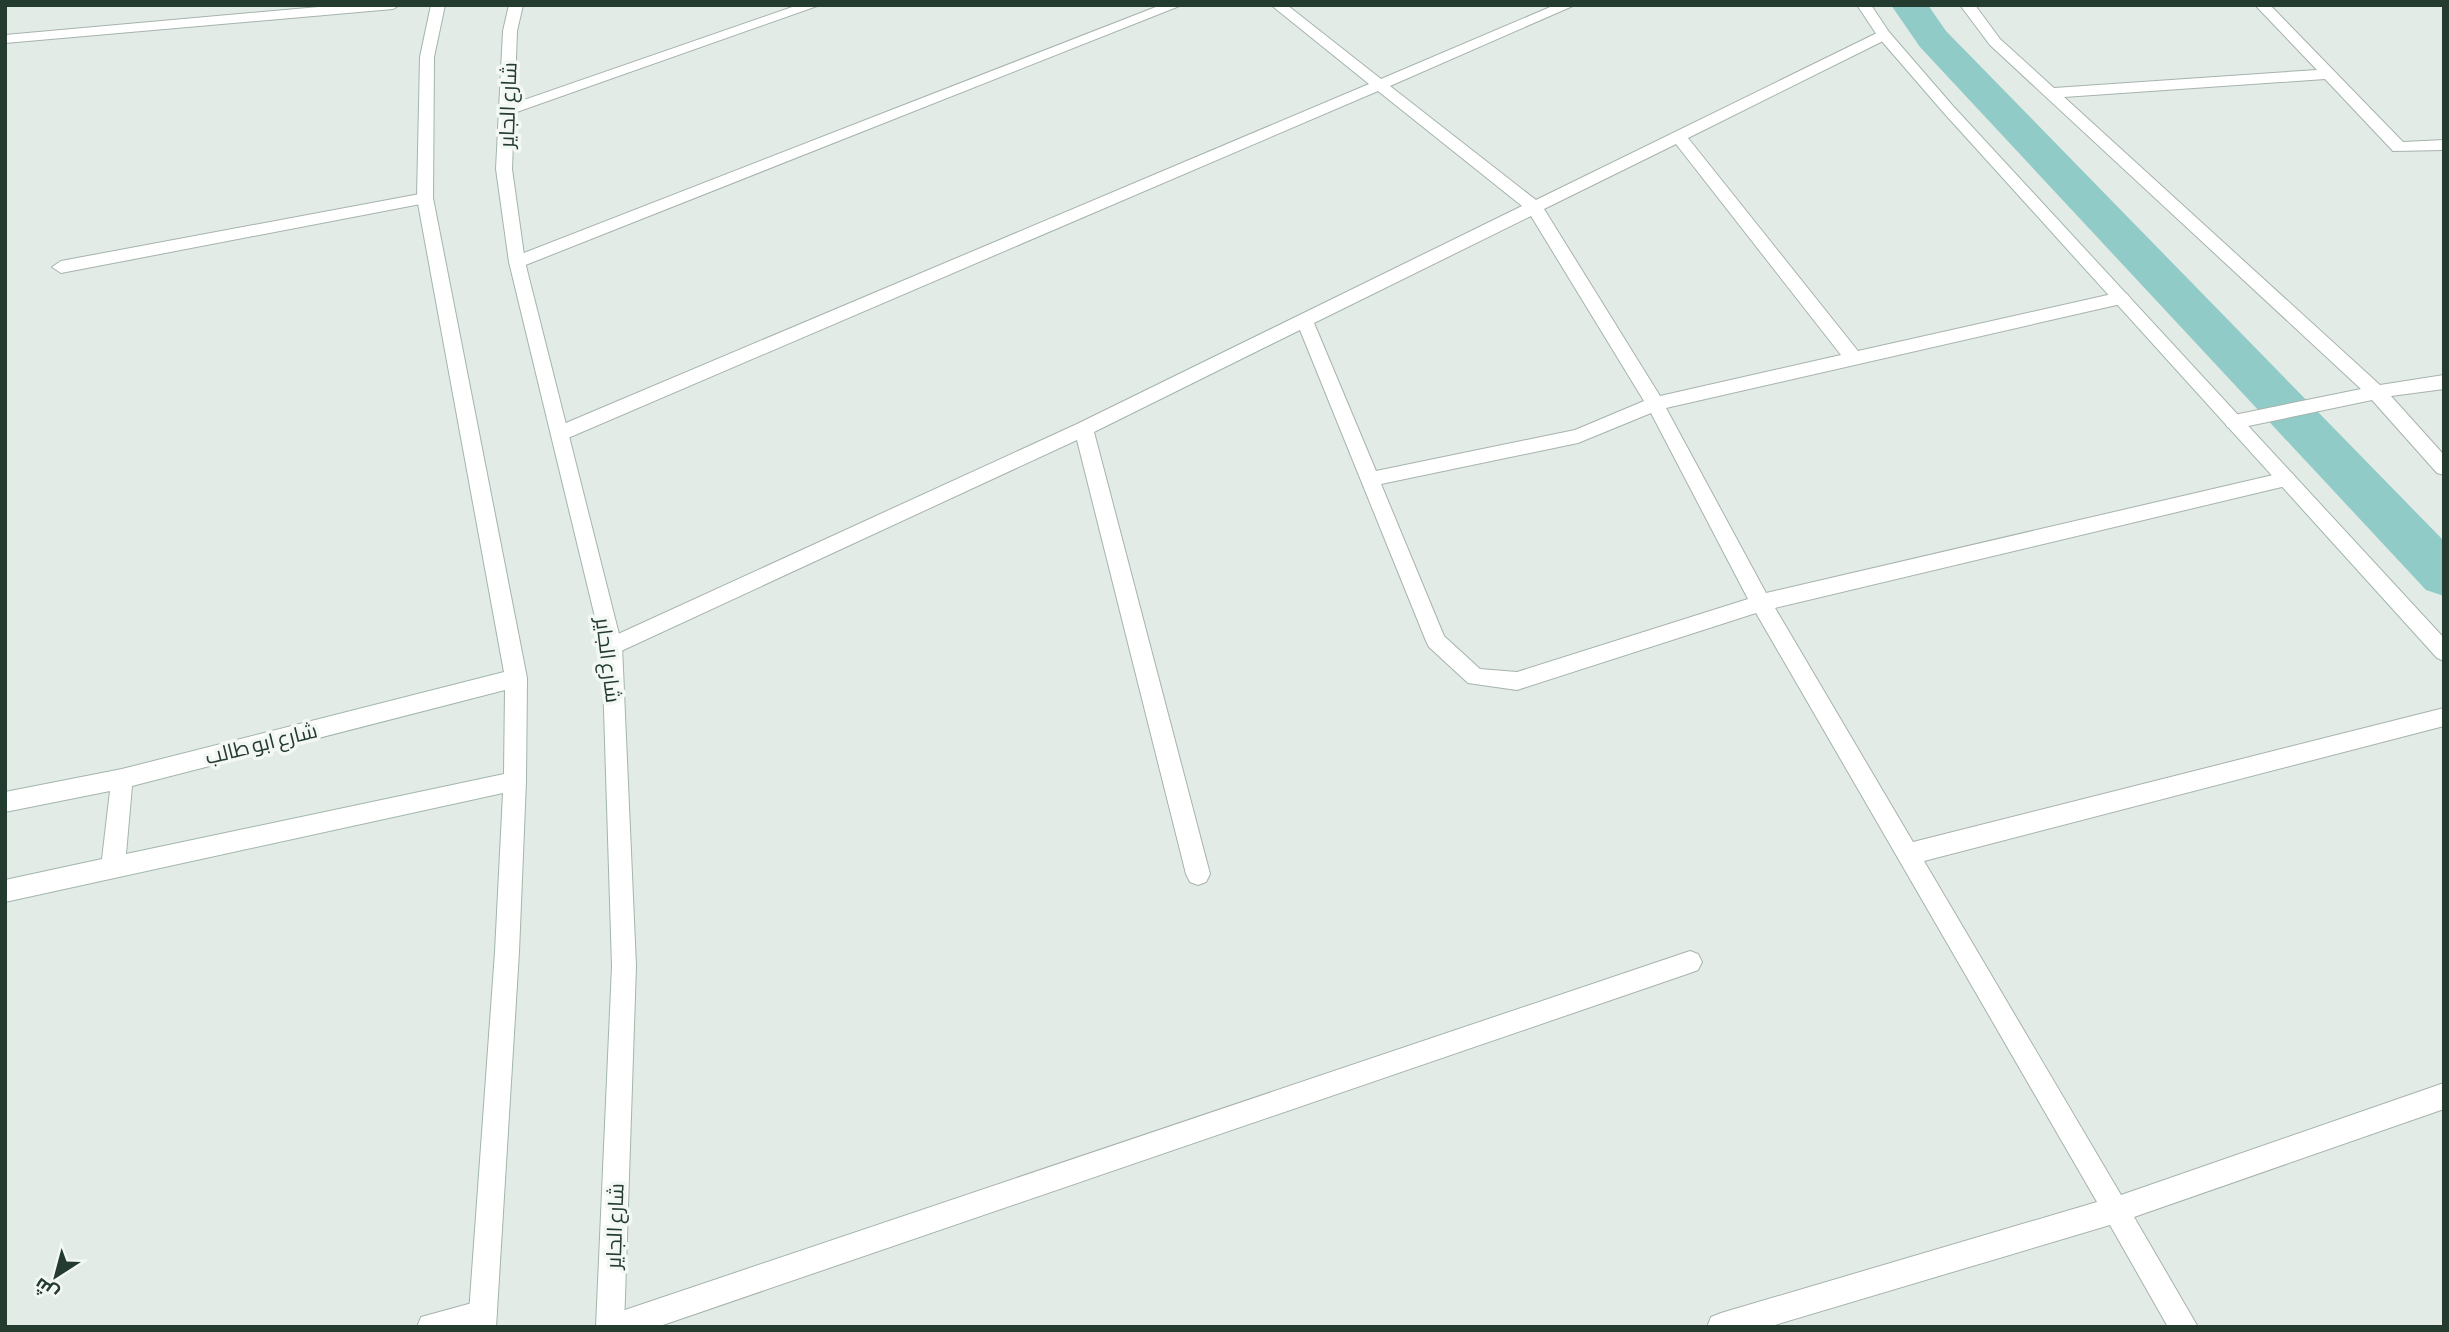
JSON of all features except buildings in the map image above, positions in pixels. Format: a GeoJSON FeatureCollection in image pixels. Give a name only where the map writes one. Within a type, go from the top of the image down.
{"type":"FeatureCollection","features":[{"type":"Feature","properties":{"kind":"street"},"geometry":{"type":"LineString","coordinates":[[5,38],[393,5]]}},
{"type":"Feature","properties":{"kind":"street"},"geometry":{"type":"LineString","coordinates":[[431,1327],[482,1320],[515,781],[516,678],[425,198],[427,57],[438,5]]}},
{"type":"Feature","properties":{"kind":"street","name":"شارع الجاير"},"geometry":{"type":"LineString","coordinates":[[516,5],[510,31],[504,169],[517,262],[612,646],[624,966],[610,1327]]}},
{"type":"Feature","properties":{"kind":"street"},"geometry":{"type":"LineString","coordinates":[[506,111],[813,5]]}},
{"type":"Feature","properties":{"kind":"street"},"geometry":{"type":"LineString","coordinates":[[517,262],[1175,5]]}},
{"type":"Feature","properties":{"kind":"street"},"geometry":{"type":"LineString","coordinates":[[1278,5],[1535,206],[1656,404],[1761,603],[2184,1327]]}},
{"type":"Feature","properties":{"kind":"street"},"geometry":{"type":"LineString","coordinates":[[561,433],[1568,5]]}},
{"type":"Feature","properties":{"kind":"street"},"geometry":{"type":"LineString","coordinates":[[1864,5],[1885,35],[1948,109],[2444,652]]}},
{"type":"Feature","properties":{"kind":"street"},"geometry":{"type":"LineString","coordinates":[[1967,5],[1996,42],[2376,391],[2444,468]]}},
{"type":"Feature","properties":{"kind":"street"},"geometry":{"type":"LineString","coordinates":[[2262,5],[2399,146],[2444,145]]}},
{"type":"Feature","properties":{"kind":"street"},"geometry":{"type":"LineString","coordinates":[[612,646],[1084,429],[1885,35]]}},
{"type":"Feature","properties":{"kind":"street"},"geometry":{"type":"LineString","coordinates":[[2053,93],[2329,74]]}},
{"type":"Feature","properties":{"kind":"street"},"geometry":{"type":"LineString","coordinates":[[1678,136],[1854,359]]}},
{"type":"Feature","properties":{"kind":"street"},"geometry":{"type":"LineString","coordinates":[[61,267],[425,198]]}},
{"type":"Feature","properties":{"kind":"street"},"geometry":{"type":"LineString","coordinates":[[1370,479],[1578,436],[1656,404],[2121,298]]}},
{"type":"Feature","properties":{"kind":"street"},"geometry":{"type":"LineString","coordinates":[[1304,319],[1436,641],[1475,677],[1517,681],[1761,603],[2286,479]]}},
{"type":"Feature","properties":{"kind":"street"},"geometry":{"type":"LineString","coordinates":[[2234,422],[2376,391],[2444,382]]}},
{"type":"Feature","properties":{"kind":"street"},"geometry":{"type":"LineString","coordinates":[[1084,429],[1198,874]]}},
{"type":"Feature","properties":{"kind":"street","name":"شارع ابو طالب"},"geometry":{"type":"LineString","coordinates":[[5,802],[122,779],[516,678]]}},
{"type":"Feature","properties":{"kind":"street"},"geometry":{"type":"LineString","coordinates":[[1909,854],[2444,716]]}},
{"type":"Feature","properties":{"kind":"street"},"geometry":{"type":"LineString","coordinates":[[113,869],[122,779]]}},
{"type":"Feature","properties":{"kind":"street"},"geometry":{"type":"LineString","coordinates":[[5,891],[515,781]]}},
{"type":"Feature","properties":{"kind":"street"},"geometry":{"type":"LineString","coordinates":[[616,1327],[1690,962]]}},
{"type":"Feature","properties":{"kind":"street"},"geometry":{"type":"LineString","coordinates":[[1721,1327],[2115,1210],[2444,1096]]}},
{"type":"Feature","properties":{"kind":"waterway"},"geometry":{"type":"LineString","coordinates":[[1909,5],[1933,39],[2444,575]]}}]}
